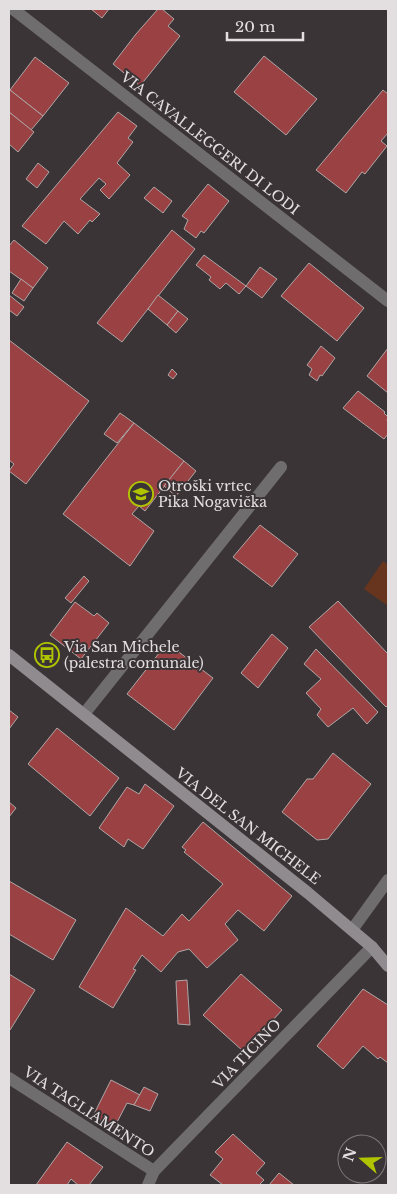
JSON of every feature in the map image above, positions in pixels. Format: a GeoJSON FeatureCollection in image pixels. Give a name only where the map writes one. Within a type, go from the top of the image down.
{"type":"FeatureCollection","features":[{"type":"Feature","properties":{"kind":"main road","name":"VIA DEL SAN MICHELE"},"geometry":{"type":"LineString","coordinates":[[9,654],[308,893],[372,947],[388,966]]}},
{"type":"Feature","properties":{"kind":"street","name":"VIA CAVALLEGGERI DI LODI"},"geometry":{"type":"LineString","coordinates":[[13,9],[388,301]]}},
{"type":"Feature","properties":{"kind":"street"},"geometry":{"type":"LineString","coordinates":[[84,714],[281,467]]}},
{"type":"Feature","properties":{"kind":"street"},"geometry":{"type":"LineString","coordinates":[[352,930],[388,880]]}},
{"type":"Feature","properties":{"kind":"street","name":"VIA TICINO"},"geometry":{"type":"LineString","coordinates":[[148,1185],[154,1171],[372,947]]}},
{"type":"Feature","properties":{"kind":"street","name":"VIA TAGLIAMENTO"},"geometry":{"type":"LineString","coordinates":[[9,1078],[154,1171]]}},
{"type":"Feature","properties":{"kind":"shaded area"},"geometry":{"type":"Polygon","coordinates":[[[383,561],[388,565],[388,606],[364,589],[383,561]]]}},
{"type":"Feature","properties":{"kind":"building"},"geometry":{"type":"Polygon","coordinates":[[[91,9],[109,9],[102,18],[91,9]]]}},
{"type":"Feature","properties":{"kind":"building"},"geometry":{"type":"Polygon","coordinates":[[[158,9],[162,9],[174,19],[168,26],[180,36],[140,86],[113,64],[158,9]]]}},
{"type":"Feature","properties":{"kind":"building"},"geometry":{"type":"Polygon","coordinates":[[[264,56],[317,99],[286,135],[234,92],[264,56]]]}},
{"type":"Feature","properties":{"kind":"building"},"geometry":{"type":"Polygon","coordinates":[[[35,57],[69,83],[43,116],[10,90],[35,57]]]}},
{"type":"Feature","properties":{"kind":"building"},"geometry":{"type":"Polygon","coordinates":[[[10,90],[43,116],[31,130],[9,112],[10,90]]]}},
{"type":"Feature","properties":{"kind":"building"},"geometry":{"type":"Polygon","coordinates":[[[383,90],[388,94],[388,133],[381,141],[387,146],[365,174],[362,172],[346,193],[316,170],[383,90]]]}},
{"type":"Feature","properties":{"kind":"building"},"geometry":{"type":"Polygon","coordinates":[[[9,112],[34,132],[18,152],[9,144],[9,112]]]}},
{"type":"Feature","properties":{"kind":"building"},"geometry":{"type":"Polygon","coordinates":[[[118,112],[137,126],[128,138],[133,142],[117,163],[130,175],[109,199],[100,190],[106,184],[99,178],[80,199],[100,214],[92,222],[90,220],[78,234],[64,221],[46,244],[22,226],[118,112]]]}},
{"type":"Feature","properties":{"kind":"building"},"geometry":{"type":"Polygon","coordinates":[[[38,163],[49,172],[37,188],[26,179],[38,163]]]}},
{"type":"Feature","properties":{"kind":"building"},"geometry":{"type":"Polygon","coordinates":[[[208,184],[229,201],[204,233],[201,231],[196,238],[184,229],[188,220],[182,216],[208,184]]]}},
{"type":"Feature","properties":{"kind":"building"},"geometry":{"type":"Polygon","coordinates":[[[154,187],[172,201],[163,213],[144,198],[154,187]]]}},
{"type":"Feature","properties":{"kind":"building"},"geometry":{"type":"Polygon","coordinates":[[[172,230],[195,249],[122,342],[97,323],[172,230]]]}},
{"type":"Feature","properties":{"kind":"building"},"geometry":{"type":"Polygon","coordinates":[[[14,240],[48,268],[33,288],[9,271],[9,246],[14,240]]]}},
{"type":"Feature","properties":{"kind":"building"},"geometry":{"type":"Polygon","coordinates":[[[204,255],[246,286],[239,294],[226,283],[220,289],[209,280],[211,277],[196,265],[204,255]]]}},
{"type":"Feature","properties":{"kind":"building"},"geometry":{"type":"Polygon","coordinates":[[[309,263],[364,308],[337,341],[281,296],[309,263]]]}},
{"type":"Feature","properties":{"kind":"building"},"geometry":{"type":"Polygon","coordinates":[[[260,267],[277,279],[262,298],[246,286],[260,267]]]}},
{"type":"Feature","properties":{"kind":"building"},"geometry":{"type":"Polygon","coordinates":[[[21,279],[33,288],[24,301],[12,293],[21,279]]]}},
{"type":"Feature","properties":{"kind":"building"},"geometry":{"type":"Polygon","coordinates":[[[9,295],[24,307],[17,316],[9,310],[9,295]]]}},
{"type":"Feature","properties":{"kind":"building"},"geometry":{"type":"Polygon","coordinates":[[[158,295],[178,311],[167,325],[148,309],[158,295]]]}},
{"type":"Feature","properties":{"kind":"building"},"geometry":{"type":"Polygon","coordinates":[[[178,311],[188,319],[176,333],[167,325],[178,311]]]}},
{"type":"Feature","properties":{"kind":"building"},"geometry":{"type":"Polygon","coordinates":[[[9,340],[89,401],[26,484],[9,471],[14,464],[9,460],[9,340]]]}},
{"type":"Feature","properties":{"kind":"building"},"geometry":{"type":"Polygon","coordinates":[[[321,346],[335,358],[317,381],[309,375],[312,369],[307,365],[321,346]]]}},
{"type":"Feature","properties":{"kind":"building"},"geometry":{"type":"Polygon","coordinates":[[[388,348],[388,393],[367,376],[388,348]]]}},
{"type":"Feature","properties":{"kind":"building"},"geometry":{"type":"Polygon","coordinates":[[[172,369],[177,374],[173,379],[168,375],[172,369]]]}},
{"type":"Feature","properties":{"kind":"building"},"geometry":{"type":"Polygon","coordinates":[[[358,391],[385,412],[388,417],[388,434],[384,439],[343,408],[358,391]]]}},
{"type":"Feature","properties":{"kind":"building"},"geometry":{"type":"Polygon","coordinates":[[[120,413],[134,423],[117,443],[104,434],[120,413]]]}},
{"type":"Feature","properties":{"kind":"building"},"geometry":{"type":"Polygon","coordinates":[[[134,423],[184,461],[145,511],[139,506],[132,514],[154,531],[130,566],[63,514],[134,423]]]}},
{"type":"Feature","properties":{"kind":"building"},"geometry":{"type":"Polygon","coordinates":[[[184,461],[196,471],[176,496],[164,486],[184,461]]]}},
{"type":"Feature","properties":{"kind":"building"},"geometry":{"type":"Polygon","coordinates":[[[260,525],[298,554],[272,587],[233,557],[260,525]]]}},
{"type":"Feature","properties":{"kind":"building"},"geometry":{"type":"Polygon","coordinates":[[[84,576],[89,581],[71,603],[65,598],[84,576]]]}},
{"type":"Feature","properties":{"kind":"building"},"geometry":{"type":"Polygon","coordinates":[[[338,601],[388,654],[388,705],[386,707],[309,627],[338,601]]]}},
{"type":"Feature","properties":{"kind":"building"},"geometry":{"type":"Polygon","coordinates":[[[75,602],[94,616],[97,613],[109,623],[81,659],[50,635],[75,602]]]}},
{"type":"Feature","properties":{"kind":"building"},"geometry":{"type":"Polygon","coordinates":[[[272,634],[288,648],[258,688],[241,673],[272,634]]]}},
{"type":"Feature","properties":{"kind":"building"},"geometry":{"type":"Polygon","coordinates":[[[167,643],[213,678],[174,730],[127,694],[167,643]]]}},
{"type":"Feature","properties":{"kind":"building"},"geometry":{"type":"Polygon","coordinates":[[[316,649],[378,712],[367,724],[353,708],[328,727],[317,715],[321,709],[306,693],[321,679],[304,664],[316,649]]]}},
{"type":"Feature","properties":{"kind":"building"},"geometry":{"type":"Polygon","coordinates":[[[9,710],[18,717],[9,729],[9,710]]]}},
{"type":"Feature","properties":{"kind":"building"},"geometry":{"type":"Polygon","coordinates":[[[57,728],[119,778],[90,816],[28,764],[57,728]]]}},
{"type":"Feature","properties":{"kind":"building"},"geometry":{"type":"Polygon","coordinates":[[[333,753],[371,784],[328,839],[317,840],[282,812],[307,779],[313,779],[333,753]]]}},
{"type":"Feature","properties":{"kind":"building"},"geometry":{"type":"Polygon","coordinates":[[[145,784],[174,806],[143,849],[128,839],[124,847],[99,828],[127,787],[139,794],[145,784]]]}},
{"type":"Feature","properties":{"kind":"building"},"geometry":{"type":"Polygon","coordinates":[[[9,802],[16,808],[9,817],[9,802]]]}},
{"type":"Feature","properties":{"kind":"building"},"geometry":{"type":"Polygon","coordinates":[[[203,822],[292,896],[264,931],[238,910],[225,924],[238,940],[207,968],[189,949],[178,952],[161,972],[142,955],[133,969],[136,970],[113,1008],[79,987],[126,908],[163,936],[182,914],[189,921],[223,884],[184,852],[186,850],[182,847],[203,822]]]}},
{"type":"Feature","properties":{"kind":"building"},"geometry":{"type":"Polygon","coordinates":[[[9,881],[76,920],[53,960],[9,934],[9,881]]]}},
{"type":"Feature","properties":{"kind":"building"},"geometry":{"type":"Polygon","coordinates":[[[9,974],[35,990],[10,1030],[9,1029],[9,974]]]}},
{"type":"Feature","properties":{"kind":"building"},"geometry":{"type":"Polygon","coordinates":[[[241,974],[282,1010],[244,1052],[203,1015],[241,974]]]}},
{"type":"Feature","properties":{"kind":"building"},"geometry":{"type":"Polygon","coordinates":[[[187,980],[190,1025],[178,1024],[176,981],[187,980]]]}},
{"type":"Feature","properties":{"kind":"building"},"geometry":{"type":"Polygon","coordinates":[[[363,989],[388,1005],[388,1063],[380,1057],[378,1059],[363,1046],[343,1069],[317,1046],[363,989]]]}},
{"type":"Feature","properties":{"kind":"building"},"geometry":{"type":"Polygon","coordinates":[[[111,1080],[140,1095],[134,1105],[127,1103],[114,1128],[93,1116],[111,1080]]]}},
{"type":"Feature","properties":{"kind":"building"},"geometry":{"type":"Polygon","coordinates":[[[144,1087],[158,1094],[150,1111],[134,1105],[144,1087]]]}},
{"type":"Feature","properties":{"kind":"building"},"geometry":{"type":"Polygon","coordinates":[[[233,1134],[265,1163],[256,1173],[264,1180],[259,1185],[223,1185],[210,1175],[223,1159],[215,1152],[233,1134]]]}},
{"type":"Feature","properties":{"kind":"building"},"geometry":{"type":"Polygon","coordinates":[[[67,1142],[103,1167],[89,1185],[78,1185],[71,1179],[67,1185],[36,1185],[67,1142]]]}},
{"type":"Feature","properties":{"kind":"building"},"geometry":{"type":"Polygon","coordinates":[[[279,1173],[294,1185],[269,1185],[279,1173]]]}},
{"type":"Feature","properties":{"kind":"place","name":"Otroški vrtec Pika Nogavička"},"geometry":{"type":"Point","coordinates":[141,494]}},
{"type":"Feature","properties":{"kind":"place","name":"Via San Michele (palestra comunale)"},"geometry":{"type":"Point","coordinates":[47,655]}}]}
